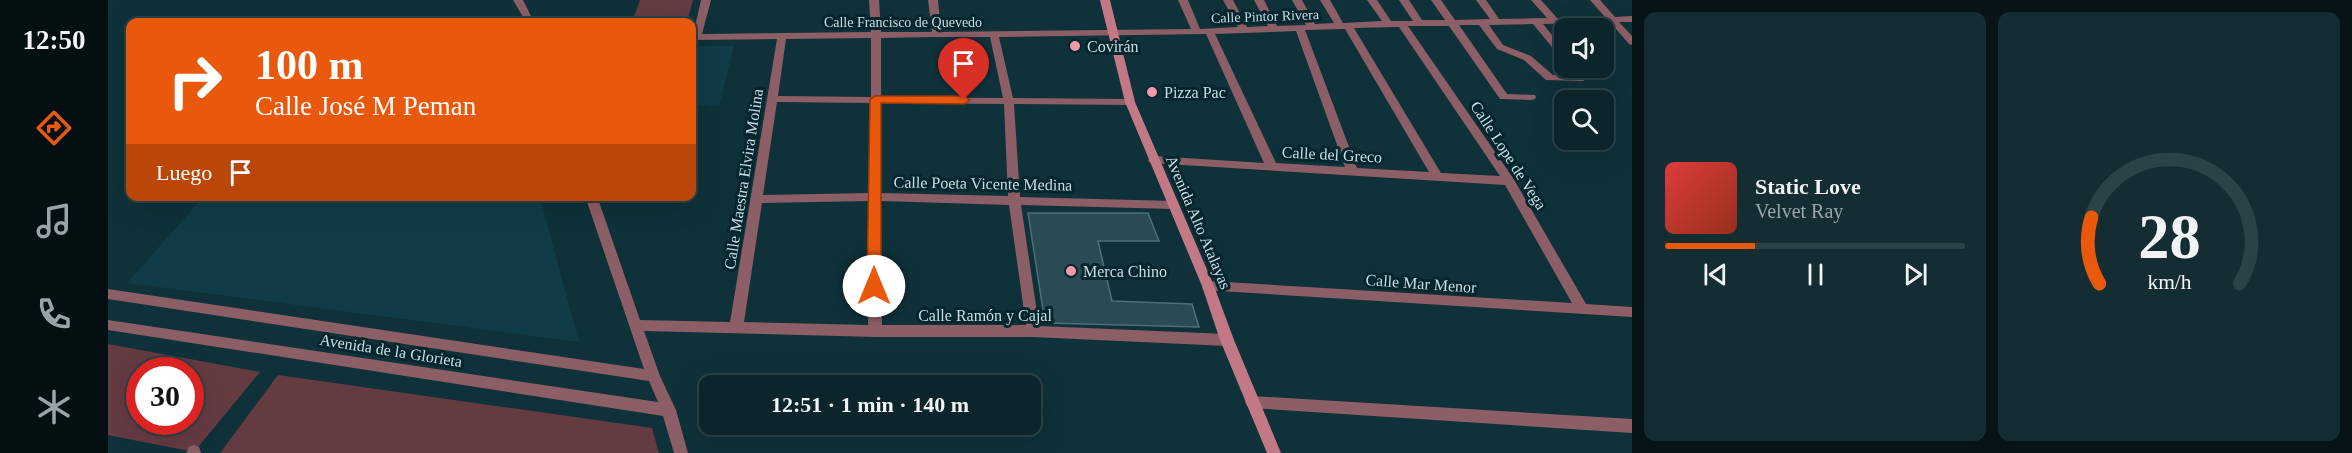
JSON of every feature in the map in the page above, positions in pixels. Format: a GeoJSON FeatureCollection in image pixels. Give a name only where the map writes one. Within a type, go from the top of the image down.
{"type":"FeatureCollection","features":[{"type":"Feature","properties":{"kind":"main road","name":"Avenida Alto Atalayas"},"geometry":{"type":"LineString","coordinates":[[1105,0],[1130,102],[1208,286],[1227,340],[1274,453]]}},
{"type":"Feature","properties":{"kind":"street"},"geometry":{"type":"LineString","coordinates":[[518,0],[528,18]]}},
{"type":"Feature","properties":{"kind":"street"},"geometry":{"type":"LineString","coordinates":[[696,31],[706,0]]}},
{"type":"Feature","properties":{"kind":"street"},"geometry":{"type":"LineString","coordinates":[[874,0],[876,35],[874,331]]}},
{"type":"Feature","properties":{"kind":"street"},"geometry":{"type":"LineString","coordinates":[[933,0],[938,36]]}},
{"type":"Feature","properties":{"kind":"street"},"geometry":{"type":"LineString","coordinates":[[1183,0],[1197,32]]}},
{"type":"Feature","properties":{"kind":"street"},"geometry":{"type":"LineString","coordinates":[[1228,0],[1243,29]]}},
{"type":"Feature","properties":{"kind":"street"},"geometry":{"type":"LineString","coordinates":[[1259,0],[1274,29]]}},
{"type":"Feature","properties":{"kind":"street"},"geometry":{"type":"LineString","coordinates":[[1297,0],[1312,28]]}},
{"type":"Feature","properties":{"kind":"street"},"geometry":{"type":"LineString","coordinates":[[1325,0],[1344,26],[1437,176]]}},
{"type":"Feature","properties":{"kind":"street"},"geometry":{"type":"LineString","coordinates":[[1372,0],[1388,24]]}},
{"type":"Feature","properties":{"kind":"street"},"geometry":{"type":"LineString","coordinates":[[1404,0],[1419,23]]}},
{"type":"Feature","properties":{"kind":"street"},"geometry":{"type":"LineString","coordinates":[[1436,0],[1504,97],[1531,97]]}},
{"type":"Feature","properties":{"kind":"street"},"geometry":{"type":"LineString","coordinates":[[1481,0],[1496,21]]}},
{"type":"Feature","properties":{"kind":"street"},"geometry":{"type":"LineString","coordinates":[[1536,0],[1553,19]]}},
{"type":"Feature","properties":{"kind":"street"},"geometry":{"type":"LineString","coordinates":[[1595,0],[1611,18]]}},
{"type":"Feature","properties":{"kind":"street","name":"Calle Pintor Rivera"},"geometry":{"type":"LineString","coordinates":[[1114,31],[1197,32],[1553,19]]}},
{"type":"Feature","properties":{"kind":"street","name":"Calle Pintor Rivera"},"geometry":{"type":"LineString","coordinates":[[1614,19],[1632,19]]}},
{"type":"Feature","properties":{"kind":"street"},"geometry":{"type":"LineString","coordinates":[[1535,20],[1554,44]]}},
{"type":"Feature","properties":{"kind":"street"},"geometry":{"type":"LineString","coordinates":[[1481,21],[1500,47],[1513,50],[1537,63],[1550,78],[1554,78]]}},
{"type":"Feature","properties":{"kind":"street"},"geometry":{"type":"LineString","coordinates":[[1614,21],[1632,42]]}},
{"type":"Feature","properties":{"kind":"street","name":"Calle Lope de Vega"},"geometry":{"type":"LineString","coordinates":[[1401,23],[1509,181],[1582,309]]}},
{"type":"Feature","properties":{"kind":"street"},"geometry":{"type":"LineString","coordinates":[[1300,29],[1352,171]]}},
{"type":"Feature","properties":{"kind":"street","name":"Calle Francisco de Quevedo"},"geometry":{"type":"LineString","coordinates":[[696,37],[938,36],[1114,31]]}},
{"type":"Feature","properties":{"kind":"street"},"geometry":{"type":"LineString","coordinates":[[1209,31],[1272,166]]}},
{"type":"Feature","properties":{"kind":"street"},"geometry":{"type":"LineString","coordinates":[[994,34],[1009,100],[1014,200],[1033,331]]}},
{"type":"Feature","properties":{"kind":"street","name":"Calle Maestra Elvira Molina"},"geometry":{"type":"LineString","coordinates":[[736,328],[782,36]]}},
{"type":"Feature","properties":{"kind":"street"},"geometry":{"type":"LineString","coordinates":[[772,99],[1130,102]]}},
{"type":"Feature","properties":{"kind":"street","name":"Calle del Greco"},"geometry":{"type":"LineString","coordinates":[[1154,160],[1509,181]]}},
{"type":"Feature","properties":{"kind":"street","name":"Calle Poeta Vicente Medina"},"geometry":{"type":"LineString","coordinates":[[756,199],[874,197],[1173,205]]}},
{"type":"Feature","properties":{"kind":"street"},"geometry":{"type":"LineString","coordinates":[[593,201],[652,376],[669,410],[681,453]]}},
{"type":"Feature","properties":{"kind":"street","name":"Calle Mar Menor"},"geometry":{"type":"LineString","coordinates":[[1208,286],[1632,312]]}},
{"type":"Feature","properties":{"kind":"street","name":"Avenida de la Glorieta"},"geometry":{"type":"LineString","coordinates":[[108,294],[652,376]]}},
{"type":"Feature","properties":{"kind":"street","name":"Avenida de la Glorieta"},"geometry":{"type":"LineString","coordinates":[[108,325],[669,410]]}},
{"type":"Feature","properties":{"kind":"street","name":"Calle Ramón y Cajal"},"geometry":{"type":"LineString","coordinates":[[635,325],[874,331],[1033,331],[1227,340]]}},
{"type":"Feature","properties":{"kind":"street"},"geometry":{"type":"LineString","coordinates":[[1252,402],[1632,426]]}},
{"type":"Feature","properties":{"kind":"shaded area"},"geometry":{"type":"Polygon","coordinates":[[[640,0],[693,0],[688,18],[633,18],[640,0]]]}},
{"type":"Feature","properties":{"kind":"shaded area"},"geometry":{"type":"Polygon","coordinates":[[[696,46],[734,46],[719,106],[696,105],[696,46]]]}},
{"type":"Feature","properties":{"kind":"shaded area"},"geometry":{"type":"Polygon","coordinates":[[[199,201],[541,201],[579,342],[127,283],[199,201]]]}},
{"type":"Feature","properties":{"kind":"shaded area"},"geometry":{"type":"Polygon","coordinates":[[[108,344],[179,357],[126,357],[126,435],[204,435],[204,362],[260,372],[194,452],[108,435],[108,344]]]}},
{"type":"Feature","properties":{"kind":"shaded area"},"geometry":{"type":"Polygon","coordinates":[[[278,375],[652,428],[659,453],[220,453],[278,375]]]}},
{"type":"Feature","properties":{"kind":"building","name":"Merca Chino"},"geometry":{"type":"Polygon","coordinates":[[[1028,213],[1148,213],[1159,241],[1098,241],[1112,301],[1192,304],[1199,327],[1045,323],[1028,213]]]}},
{"type":"Feature","properties":{"kind":"place","name":"Covirán"},"geometry":{"type":"Point","coordinates":[1075,46]}},
{"type":"Feature","properties":{"kind":"place","name":"Pizza Pac"},"geometry":{"type":"Point","coordinates":[1152,92]}},
{"type":"Feature","properties":{"kind":"place","name":"Merca Chino"},"geometry":{"type":"Point","coordinates":[1071,271]}},
{"type":"Feature","properties":{"kind":"route"},"geometry":{"type":"LineString","coordinates":[[874,286],[875,99],[964,100]]}}]}
